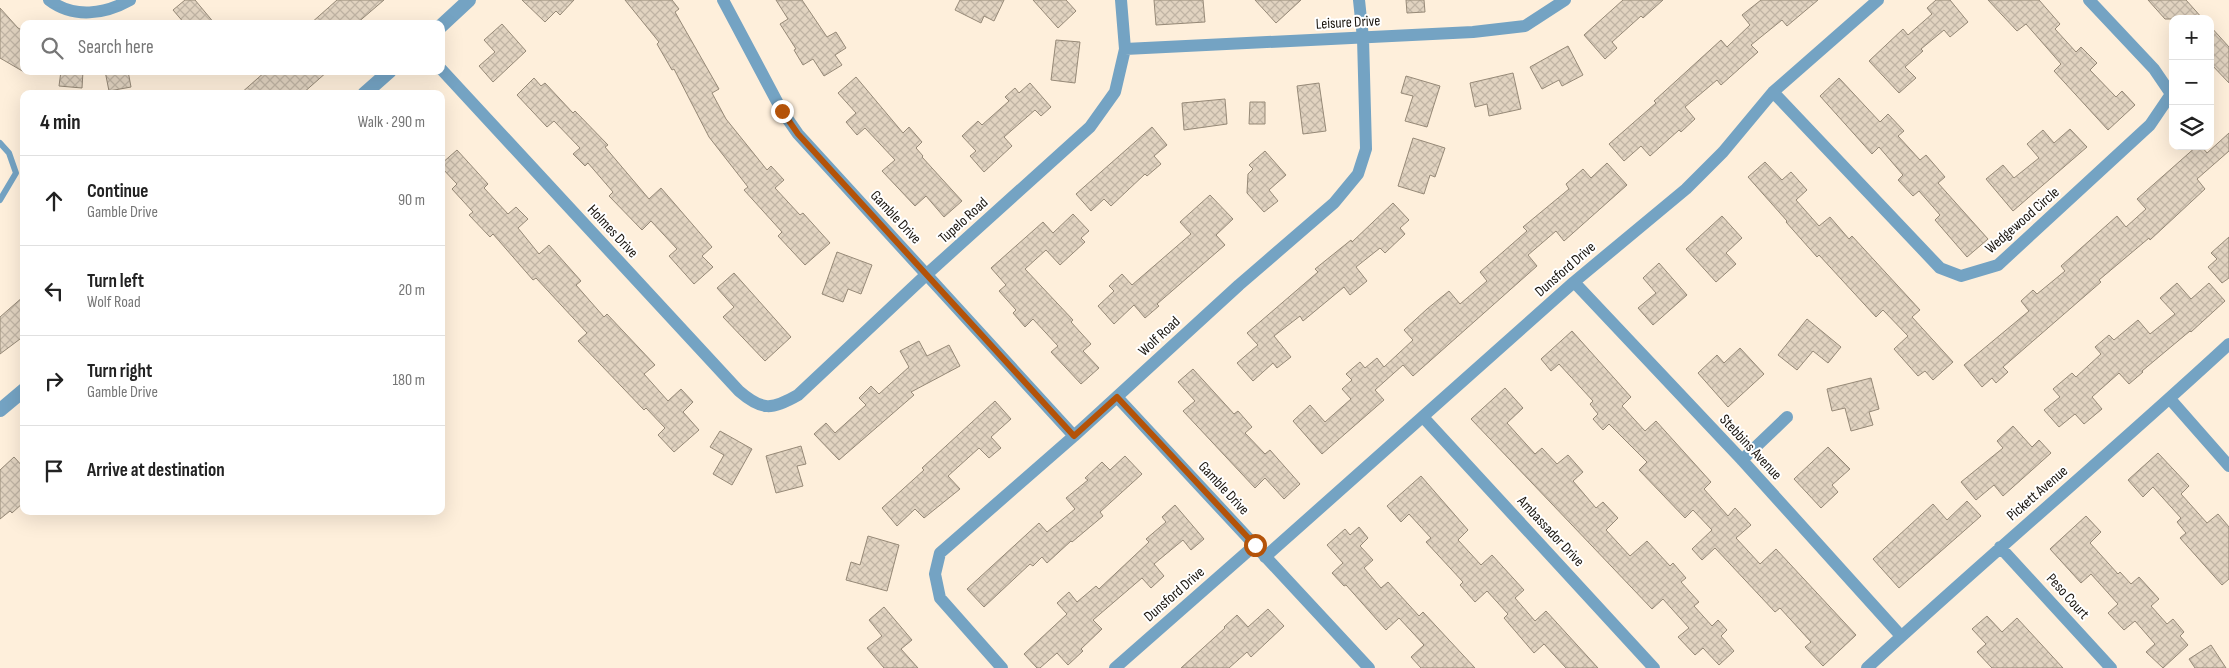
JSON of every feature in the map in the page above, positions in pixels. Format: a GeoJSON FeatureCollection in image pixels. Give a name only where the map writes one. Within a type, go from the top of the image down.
{"type":"FeatureCollection","features":[{"type":"Feature","properties":{"kind":"street"},"geometry":{"type":"LineString","coordinates":[[49,0],[54,4],[83,14],[105,11],[130,0]]}},
{"type":"Feature","properties":{"kind":"street"},"geometry":{"type":"LineString","coordinates":[[445,22],[469,0]]}},
{"type":"Feature","properties":{"kind":"street","name":"Gamble Drive"},"geometry":{"type":"LineString","coordinates":[[724,0],[782,111],[798,134],[1074,436]]}},
{"type":"Feature","properties":{"kind":"street","name":"Tupelo Road"},"geometry":{"type":"LineString","coordinates":[[767,408],[782,404],[798,395],[927,274],[1090,127],[1115,92],[1125,49],[1121,0]]}},
{"type":"Feature","properties":{"kind":"street","name":"Wolf Road"},"geometry":{"type":"LineString","coordinates":[[1002,668],[940,598],[934,574],[940,553],[1074,436],[1232,291],[1334,203],[1358,174],[1366,149],[1363,38],[1359,0]]}},
{"type":"Feature","properties":{"kind":"street","name":"Leisure Drive"},"geometry":{"type":"LineString","coordinates":[[1125,49],[1473,32],[1525,26],[1565,0]]}},
{"type":"Feature","properties":{"kind":"street","name":"Dunsford Drive"},"geometry":{"type":"LineString","coordinates":[[1265,557],[1574,282],[1686,189],[1723,152],[1773,92],[1878,0]]}},
{"type":"Feature","properties":{"kind":"street","name":"Wedgewood Circle"},"geometry":{"type":"LineString","coordinates":[[1773,92],[1940,268],[1961,276],[1998,265],[2150,125],[2171,94],[2154,69],[2088,0]]}},
{"type":"Feature","properties":{"kind":"street","name":"Holmes Drive"},"geometry":{"type":"LineString","coordinates":[[445,73],[739,391],[752,402],[767,408]]}},
{"type":"Feature","properties":{"kind":"street"},"geometry":{"type":"LineString","coordinates":[[369,90],[385,75]]}},
{"type":"Feature","properties":{"kind":"street","name":"Stebbins Avenue"},"geometry":{"type":"LineString","coordinates":[[1574,282],[1742,460],[1901,636]]}},
{"type":"Feature","properties":{"kind":"street","name":"Pickett Avenue"},"geometry":{"type":"LineString","coordinates":[[1866,668],[2000,547],[2170,399],[2229,344]]}},
{"type":"Feature","properties":{"kind":"street"},"geometry":{"type":"LineString","coordinates":[[0,410],[20,393]]}},
{"type":"Feature","properties":{"kind":"street","name":"Gamble Drive"},"geometry":{"type":"LineString","coordinates":[[1117,397],[1368,668]]}},
{"type":"Feature","properties":{"kind":"street"},"geometry":{"type":"LineString","coordinates":[[2170,399],[2229,466]]}},
{"type":"Feature","properties":{"kind":"street","name":"Ambassador Drive"},"geometry":{"type":"LineString","coordinates":[[1423,417],[1654,668]]}},
{"type":"Feature","properties":{"kind":"street"},"geometry":{"type":"LineString","coordinates":[[1742,460],[1788,417]]}},
{"type":"Feature","properties":{"kind":"street","name":"Dunsford Drive"},"geometry":{"type":"LineString","coordinates":[[1115,668],[1255,545]]}},
{"type":"Feature","properties":{"kind":"street","name":"Peso Court"},"geometry":{"type":"LineString","coordinates":[[2000,547],[2111,668]]}},
{"type":"Feature","properties":{"kind":"lane"},"geometry":{"type":"LineString","coordinates":[[0,144],[9,153],[16,173],[0,200]]}},
{"type":"Feature","properties":{"kind":"building"},"geometry":{"type":"Polygon","coordinates":[[[185,0],[195,0],[212,20],[182,20],[173,10],[185,0]]]}},
{"type":"Feature","properties":{"kind":"building"},"geometry":{"type":"Polygon","coordinates":[[[337,0],[384,0],[361,20],[314,20],[337,0]]]}},
{"type":"Feature","properties":{"kind":"building"},"geometry":{"type":"Polygon","coordinates":[[[522,0],[574,0],[560,15],[556,11],[545,22],[522,0]]]}},
{"type":"Feature","properties":{"kind":"building"},"geometry":{"type":"Polygon","coordinates":[[[625,0],[672,0],[679,9],[675,12],[719,89],[712,93],[726,119],[767,170],[771,166],[784,180],[775,188],[800,215],[803,213],[830,243],[805,265],[778,236],[782,232],[744,190],[748,187],[709,137],[674,69],[672,70],[657,44],[659,42],[625,0]]]}},
{"type":"Feature","properties":{"kind":"building"},"geometry":{"type":"Polygon","coordinates":[[[776,0],[802,0],[827,37],[836,32],[846,48],[835,55],[842,65],[824,76],[813,59],[803,65],[794,50],[796,49],[780,24],[788,19],[776,0]]]}},
{"type":"Feature","properties":{"kind":"building"},"geometry":{"type":"Polygon","coordinates":[[[960,0],[1004,0],[994,21],[984,16],[981,23],[955,10],[960,0]]]}},
{"type":"Feature","properties":{"kind":"building"},"geometry":{"type":"Polygon","coordinates":[[[1033,0],[1066,0],[1076,11],[1058,28],[1033,0]]]}},
{"type":"Feature","properties":{"kind":"building"},"geometry":{"type":"Polygon","coordinates":[[[1154,0],[1203,0],[1205,22],[1156,25],[1154,0]]]}},
{"type":"Feature","properties":{"kind":"building"},"geometry":{"type":"Polygon","coordinates":[[[1255,0],[1301,0],[1276,23],[1255,0]]]}},
{"type":"Feature","properties":{"kind":"building"},"geometry":{"type":"Polygon","coordinates":[[[1406,0],[1424,0],[1425,12],[1407,13],[1406,0]]]}},
{"type":"Feature","properties":{"kind":"building"},"geometry":{"type":"Polygon","coordinates":[[[1623,0],[1663,0],[1643,18],[1641,16],[1612,42],[1617,48],[1605,59],[1584,35],[1623,0]]]}},
{"type":"Feature","properties":{"kind":"building"},"geometry":{"type":"Polygon","coordinates":[[[1761,0],[1818,0],[1787,26],[1782,20],[1751,45],[1758,52],[1721,85],[1717,80],[1685,107],[1695,119],[1681,132],[1679,130],[1650,156],[1641,146],[1624,161],[1609,144],[1656,103],[1654,101],[1721,40],[1727,47],[1750,25],[1742,15],[1761,0]]]}},
{"type":"Feature","properties":{"kind":"building"},"geometry":{"type":"Polygon","coordinates":[[[1936,0],[1950,0],[1968,22],[1950,37],[1944,30],[1921,49],[1923,51],[1905,67],[1916,78],[1899,93],[1869,61],[1903,29],[1908,35],[1932,14],[1927,8],[1936,0]]]}},
{"type":"Feature","properties":{"kind":"building"},"geometry":{"type":"Polygon","coordinates":[[[1988,0],[2039,0],[2060,24],[2055,29],[2076,52],[2081,47],[2097,63],[2090,70],[2116,97],[2122,91],[2135,105],[2108,130],[2054,71],[2061,64],[2026,24],[2017,31],[1988,0]]]}},
{"type":"Feature","properties":{"kind":"building"},"geometry":{"type":"Polygon","coordinates":[[[2148,0],[2186,0],[2199,15],[2169,15],[2169,19],[2165,19],[2148,0]]]}},
{"type":"Feature","properties":{"kind":"building"},"geometry":{"type":"Polygon","coordinates":[[[0,8],[20,29],[20,70],[0,58],[0,8]]]}},
{"type":"Feature","properties":{"kind":"building"},"geometry":{"type":"Polygon","coordinates":[[[502,24],[526,51],[493,82],[479,66],[495,52],[484,40],[502,24]]]}},
{"type":"Feature","properties":{"kind":"building"},"geometry":{"type":"Polygon","coordinates":[[[2214,30],[2229,47],[2229,83],[2214,67],[2214,30]]]}},
{"type":"Feature","properties":{"kind":"building"},"geometry":{"type":"Polygon","coordinates":[[[1056,40],[1080,42],[1075,83],[1051,80],[1056,40]]]}},
{"type":"Feature","properties":{"kind":"building"},"geometry":{"type":"Polygon","coordinates":[[[1568,46],[1583,75],[1562,86],[1559,80],[1542,89],[1530,67],[1568,46]]]}},
{"type":"Feature","properties":{"kind":"building"},"geometry":{"type":"Polygon","coordinates":[[[1513,73],[1521,109],[1489,116],[1487,104],[1475,107],[1470,83],[1513,73]]]}},
{"type":"Feature","properties":{"kind":"building"},"geometry":{"type":"Polygon","coordinates":[[[60,75],[83,75],[82,88],[59,86],[60,75]]]}},
{"type":"Feature","properties":{"kind":"building"},"geometry":{"type":"Polygon","coordinates":[[[106,75],[129,75],[131,87],[109,90],[106,75]]]}},
{"type":"Feature","properties":{"kind":"building"},"geometry":{"type":"Polygon","coordinates":[[[261,75],[323,75],[307,90],[245,90],[261,75]]]}},
{"type":"Feature","properties":{"kind":"building"},"geometry":{"type":"Polygon","coordinates":[[[1406,76],[1440,86],[1427,127],[1405,121],[1413,96],[1401,93],[1406,76]]]}},
{"type":"Feature","properties":{"kind":"building"},"geometry":{"type":"Polygon","coordinates":[[[856,77],[903,133],[909,127],[922,142],[916,148],[922,157],[962,201],[944,217],[926,196],[915,206],[882,171],[895,160],[865,128],[857,135],[846,122],[856,113],[838,93],[856,77]]]}},
{"type":"Feature","properties":{"kind":"building"},"geometry":{"type":"Polygon","coordinates":[[[534,78],[541,86],[545,83],[573,113],[575,111],[608,145],[605,147],[649,199],[661,188],[712,247],[702,256],[713,267],[694,284],[669,256],[677,249],[651,221],[642,230],[609,196],[613,192],[588,163],[585,166],[573,154],[580,148],[554,121],[547,127],[517,95],[534,78]]]}},
{"type":"Feature","properties":{"kind":"building"},"geometry":{"type":"Polygon","coordinates":[[[1839,78],[1880,122],[1888,114],[1904,131],[1898,136],[1920,160],[1926,155],[1945,177],[1938,183],[1988,239],[1967,257],[1935,220],[1940,215],[1919,191],[1913,196],[1898,180],[1903,175],[1879,147],[1872,154],[1820,96],[1839,78]]]}},
{"type":"Feature","properties":{"kind":"building"},"geometry":{"type":"Polygon","coordinates":[[[1030,83],[1051,107],[1041,116],[1035,110],[1004,137],[1012,146],[984,172],[970,156],[976,151],[962,136],[978,121],[982,125],[1009,101],[1005,97],[1015,88],[1019,93],[1030,83]]]}},
{"type":"Feature","properties":{"kind":"building"},"geometry":{"type":"Polygon","coordinates":[[[1319,83],[1326,131],[1303,134],[1297,86],[1319,83]]]}},
{"type":"Feature","properties":{"kind":"building"},"geometry":{"type":"Polygon","coordinates":[[[1225,99],[1227,124],[1184,130],[1182,103],[1225,99]]]}},
{"type":"Feature","properties":{"kind":"building"},"geometry":{"type":"Polygon","coordinates":[[[1250,102],[1265,102],[1265,124],[1249,124],[1250,102]]]}},
{"type":"Feature","properties":{"kind":"building"},"geometry":{"type":"Polygon","coordinates":[[[1152,127],[1167,145],[1154,156],[1161,164],[1147,176],[1145,174],[1111,206],[1104,199],[1091,211],[1076,194],[1152,127]]]}},
{"type":"Feature","properties":{"kind":"building"},"geometry":{"type":"Polygon","coordinates":[[[2070,129],[2087,147],[2013,211],[1986,179],[2003,165],[2014,178],[2039,158],[2027,144],[2043,130],[2054,143],[2070,129]]]}},
{"type":"Feature","properties":{"kind":"building"},"geometry":{"type":"Polygon","coordinates":[[[2229,133],[2229,151],[2197,179],[2205,189],[2150,240],[2149,238],[2099,280],[2101,282],[2003,367],[2008,372],[1996,383],[1992,378],[1982,387],[1964,365],[2029,311],[2021,301],[2033,290],[2037,294],[2065,271],[2061,266],[2117,216],[2126,227],[2146,209],[2137,199],[2192,150],[2204,150],[2207,153],[2214,150],[2214,147],[2229,133]]]}},
{"type":"Feature","properties":{"kind":"building"},"geometry":{"type":"Polygon","coordinates":[[[1413,138],[1445,148],[1435,177],[1430,175],[1424,194],[1398,186],[1413,138]]]}},
{"type":"Feature","properties":{"kind":"building"},"geometry":{"type":"Polygon","coordinates":[[[457,150],[488,184],[484,188],[508,214],[516,207],[528,219],[518,228],[539,254],[549,245],[581,281],[576,285],[604,317],[607,314],[655,365],[644,374],[668,401],[681,389],[693,402],[683,412],[699,430],[674,452],[658,435],[665,428],[646,408],[644,410],[578,341],[587,333],[536,278],[533,280],[493,234],[490,237],[469,215],[473,212],[452,189],[457,184],[445,171],[445,160],[457,150]]]}},
{"type":"Feature","properties":{"kind":"building"},"geometry":{"type":"Polygon","coordinates":[[[1265,151],[1286,175],[1269,190],[1278,201],[1264,212],[1247,193],[1248,174],[1253,169],[1249,165],[1265,151]]]}},
{"type":"Feature","properties":{"kind":"building"},"geometry":{"type":"Polygon","coordinates":[[[1765,162],[1782,180],[1791,172],[1807,190],[1796,200],[1819,226],[1830,217],[1849,239],[1852,236],[1920,310],[1912,317],[1953,362],[1933,380],[1925,371],[1918,376],[1894,349],[1908,336],[1883,310],[1876,317],[1819,255],[1817,257],[1748,177],[1765,162]]]}},
{"type":"Feature","properties":{"kind":"building"},"geometry":{"type":"Polygon","coordinates":[[[1607,163],[1627,185],[1564,241],[1556,231],[1528,255],[1537,266],[1413,376],[1403,365],[1375,390],[1384,400],[1322,454],[1293,421],[1310,405],[1325,422],[1351,399],[1342,389],[1352,380],[1346,374],[1360,362],[1365,368],[1377,358],[1384,367],[1413,340],[1404,330],[1449,291],[1460,304],[1487,281],[1480,272],[1527,231],[1523,227],[1569,189],[1566,184],[1583,169],[1591,178],[1607,163]]]}},
{"type":"Feature","properties":{"kind":"building"},"geometry":{"type":"Polygon","coordinates":[[[1210,195],[1233,219],[1216,235],[1225,245],[1157,304],[1159,306],[1145,318],[1134,305],[1114,324],[1098,306],[1114,291],[1109,286],[1122,274],[1132,285],[1191,234],[1180,222],[1210,195]]]}},
{"type":"Feature","properties":{"kind":"building"},"geometry":{"type":"Polygon","coordinates":[[[1393,203],[1409,220],[1400,228],[1405,234],[1385,253],[1380,248],[1356,267],[1367,281],[1350,295],[1344,287],[1303,321],[1300,316],[1274,336],[1291,357],[1277,368],[1273,363],[1253,381],[1237,363],[1258,345],[1247,333],[1318,272],[1315,269],[1351,240],[1352,242],[1393,203]]]}},
{"type":"Feature","properties":{"kind":"building"},"geometry":{"type":"Polygon","coordinates":[[[1073,214],[1089,231],[1081,238],[1085,242],[1060,265],[1046,250],[1025,269],[1073,320],[1071,322],[1091,344],[1083,351],[1099,368],[1081,384],[1051,352],[1058,346],[1033,319],[1025,327],[1013,313],[1016,310],[999,291],[1006,285],[991,268],[1043,222],[1053,233],[1073,214]]]}},
{"type":"Feature","properties":{"kind":"building"},"geometry":{"type":"Polygon","coordinates":[[[1722,216],[1742,238],[1726,253],[1736,264],[1716,282],[1686,249],[1722,216]]]}},
{"type":"Feature","properties":{"kind":"building"},"geometry":{"type":"Polygon","coordinates":[[[2229,237],[2229,278],[2222,283],[2208,267],[2217,259],[2211,253],[2229,237]]]}},
{"type":"Feature","properties":{"kind":"building"},"geometry":{"type":"Polygon","coordinates":[[[837,252],[872,265],[861,294],[848,289],[843,302],[822,294],[837,252]]]}},
{"type":"Feature","properties":{"kind":"building"},"geometry":{"type":"Polygon","coordinates":[[[1659,263],[1687,295],[1653,325],[1638,308],[1656,293],[1643,278],[1659,263]]]}},
{"type":"Feature","properties":{"kind":"building"},"geometry":{"type":"Polygon","coordinates":[[[734,273],[791,337],[765,361],[723,317],[734,307],[717,288],[734,273]]]}},
{"type":"Feature","properties":{"kind":"building"},"geometry":{"type":"Polygon","coordinates":[[[2177,283],[2191,299],[2209,283],[2225,301],[2129,384],[2119,373],[2092,397],[2102,409],[2084,424],[2075,414],[2059,427],[2044,410],[2060,397],[2053,389],[2072,373],[2076,377],[2101,354],[2095,347],[2109,335],[2114,340],[2138,320],[2150,334],[2175,314],[2160,298],[2177,283]]]}},
{"type":"Feature","properties":{"kind":"building"},"geometry":{"type":"Polygon","coordinates":[[[20,300],[20,339],[0,354],[0,317],[20,300]]]}},
{"type":"Feature","properties":{"kind":"building"},"geometry":{"type":"Polygon","coordinates":[[[1807,319],[1841,347],[1828,363],[1813,351],[1797,370],[1778,355],[1807,319]]]}},
{"type":"Feature","properties":{"kind":"building"},"geometry":{"type":"Polygon","coordinates":[[[1572,331],[1631,397],[1622,406],[1645,431],[1656,421],[1711,482],[1704,489],[1728,516],[1735,508],[1751,525],[1736,538],[1760,564],[1776,549],[1856,635],[1823,666],[1805,647],[1811,642],[1780,608],[1775,612],[1715,548],[1702,560],[1692,549],[1712,530],[1693,510],[1685,518],[1639,470],[1647,462],[1609,424],[1603,430],[1593,419],[1598,414],[1590,404],[1593,401],[1559,364],[1551,371],[1541,359],[1572,331]]]}},
{"type":"Feature","properties":{"kind":"building"},"geometry":{"type":"Polygon","coordinates":[[[919,341],[927,356],[949,345],[960,366],[911,392],[914,395],[839,460],[814,434],[826,423],[835,433],[866,405],[859,398],[871,386],[879,394],[909,367],[900,351],[919,341]]]}},
{"type":"Feature","properties":{"kind":"building"},"geometry":{"type":"Polygon","coordinates":[[[1740,348],[1764,374],[1728,407],[1698,373],[1717,355],[1724,363],[1740,348]]]}},
{"type":"Feature","properties":{"kind":"building"},"geometry":{"type":"Polygon","coordinates":[[[1193,369],[1234,414],[1238,411],[1252,427],[1245,433],[1265,454],[1270,450],[1300,484],[1284,499],[1265,478],[1255,488],[1183,411],[1195,401],[1178,382],[1193,369]]]}},
{"type":"Feature","properties":{"kind":"building"},"geometry":{"type":"Polygon","coordinates":[[[1871,378],[1879,409],[1869,412],[1873,425],[1851,431],[1845,408],[1832,411],[1827,389],[1871,378]]]}},
{"type":"Feature","properties":{"kind":"building"},"geometry":{"type":"Polygon","coordinates":[[[1505,388],[1523,408],[1507,423],[1535,454],[1542,448],[1557,464],[1568,455],[1583,472],[1573,481],[1596,508],[1603,502],[1618,518],[1606,530],[1630,556],[1647,541],[1670,566],[1673,563],[1686,578],[1681,582],[1699,602],[1694,606],[1712,626],[1718,620],[1727,630],[1721,636],[1734,651],[1719,665],[1703,648],[1695,655],[1678,637],[1689,628],[1663,599],[1652,609],[1471,419],[1505,388]]]}},
{"type":"Feature","properties":{"kind":"building"},"geometry":{"type":"Polygon","coordinates":[[[995,401],[1011,419],[991,437],[1001,448],[989,458],[979,448],[948,476],[960,489],[924,518],[915,509],[897,526],[882,508],[924,470],[922,468],[995,401]]]}},
{"type":"Feature","properties":{"kind":"building"},"geometry":{"type":"Polygon","coordinates":[[[2013,426],[2032,447],[2039,440],[2051,453],[2003,496],[1994,485],[1976,500],[1961,482],[2003,448],[1997,441],[2013,426]]]}},
{"type":"Feature","properties":{"kind":"building"},"geometry":{"type":"Polygon","coordinates":[[[720,431],[752,449],[732,485],[713,474],[724,455],[710,447],[720,431]]]}},
{"type":"Feature","properties":{"kind":"building"},"geometry":{"type":"Polygon","coordinates":[[[801,446],[806,464],[797,466],[803,486],[776,493],[766,456],[801,446]]]}},
{"type":"Feature","properties":{"kind":"building"},"geometry":{"type":"Polygon","coordinates":[[[1828,447],[1850,469],[1832,485],[1838,492],[1821,508],[1794,479],[1828,447]]]}},
{"type":"Feature","properties":{"kind":"building"},"geometry":{"type":"Polygon","coordinates":[[[2158,453],[2189,486],[2181,494],[2207,523],[2218,514],[2229,527],[2229,579],[2222,585],[2180,538],[2186,533],[2177,522],[2181,518],[2153,487],[2143,497],[2128,480],[2158,453]]]}},
{"type":"Feature","properties":{"kind":"building"},"geometry":{"type":"Polygon","coordinates":[[[1125,456],[1142,474],[1100,512],[1103,516],[1047,563],[1042,557],[1033,566],[1030,564],[984,607],[967,589],[1039,523],[1047,532],[1075,509],[1066,498],[1088,480],[1085,478],[1102,462],[1110,470],[1125,456]]]}},
{"type":"Feature","properties":{"kind":"building"},"geometry":{"type":"Polygon","coordinates":[[[14,457],[20,464],[20,506],[12,513],[10,511],[0,519],[0,470],[14,457]]]}},
{"type":"Feature","properties":{"kind":"building"},"geometry":{"type":"Polygon","coordinates":[[[1421,476],[1468,530],[1458,540],[1481,565],[1492,555],[1524,590],[1515,598],[1535,621],[1546,611],[1598,668],[1566,668],[1544,644],[1534,653],[1504,618],[1508,614],[1487,591],[1475,602],[1460,585],[1463,582],[1426,542],[1431,538],[1409,514],[1401,522],[1387,506],[1421,476]]]}},
{"type":"Feature","properties":{"kind":"building"},"geometry":{"type":"Polygon","coordinates":[[[1967,501],[1981,516],[1899,588],[1873,559],[1933,504],[1947,520],[1967,501]]]}},
{"type":"Feature","properties":{"kind":"building"},"geometry":{"type":"Polygon","coordinates":[[[1175,505],[1204,539],[1191,550],[1183,540],[1154,564],[1164,576],[1151,588],[1142,578],[1093,620],[1102,629],[1081,649],[1083,651],[1068,665],[1057,653],[1040,668],[1037,668],[1024,654],[1067,614],[1057,603],[1069,592],[1077,602],[1096,586],[1099,589],[1149,542],[1146,539],[1166,522],[1162,517],[1175,505]]]}},
{"type":"Feature","properties":{"kind":"building"},"geometry":{"type":"Polygon","coordinates":[[[2086,516],[2101,532],[2090,543],[2118,574],[2120,572],[2131,584],[2139,577],[2159,599],[2151,606],[2167,624],[2173,619],[2184,632],[2180,636],[2188,645],[2163,668],[2146,652],[2155,644],[2135,621],[2124,630],[2108,613],[2118,604],[2091,574],[2081,583],[2050,549],[2086,516]]]}},
{"type":"Feature","properties":{"kind":"building"},"geometry":{"type":"Polygon","coordinates":[[[1359,527],[1368,538],[1360,546],[1373,560],[1364,568],[1381,588],[1388,582],[1419,616],[1423,612],[1475,668],[1421,668],[1411,657],[1424,645],[1399,618],[1386,630],[1346,585],[1344,586],[1332,573],[1343,563],[1327,545],[1345,529],[1350,535],[1359,527]]]}},
{"type":"Feature","properties":{"kind":"building"},"geometry":{"type":"Polygon","coordinates":[[[868,536],[899,545],[887,591],[846,580],[851,562],[860,565],[868,536]]]}},
{"type":"Feature","properties":{"kind":"building"},"geometry":{"type":"Polygon","coordinates":[[[884,607],[912,640],[901,649],[918,668],[884,668],[867,648],[882,636],[869,620],[884,607]]]}},
{"type":"Feature","properties":{"kind":"building"},"geometry":{"type":"Polygon","coordinates":[[[1268,609],[1284,626],[1251,657],[1247,652],[1229,668],[1181,668],[1237,615],[1248,627],[1268,609]]]}},
{"type":"Feature","properties":{"kind":"building"},"geometry":{"type":"Polygon","coordinates":[[[1987,616],[2002,632],[2017,618],[2063,668],[1992,668],[1977,652],[1986,644],[1972,629],[1987,616]]]}},
{"type":"Feature","properties":{"kind":"building"},"geometry":{"type":"Polygon","coordinates":[[[2211,645],[2226,668],[2195,668],[2189,659],[2211,645]]]}},
{"type":"Feature","properties":{"kind":"route"},"geometry":{"type":"LineString","coordinates":[[782,111],[798,134],[1074,436],[1117,397],[1255,545]]}}]}
